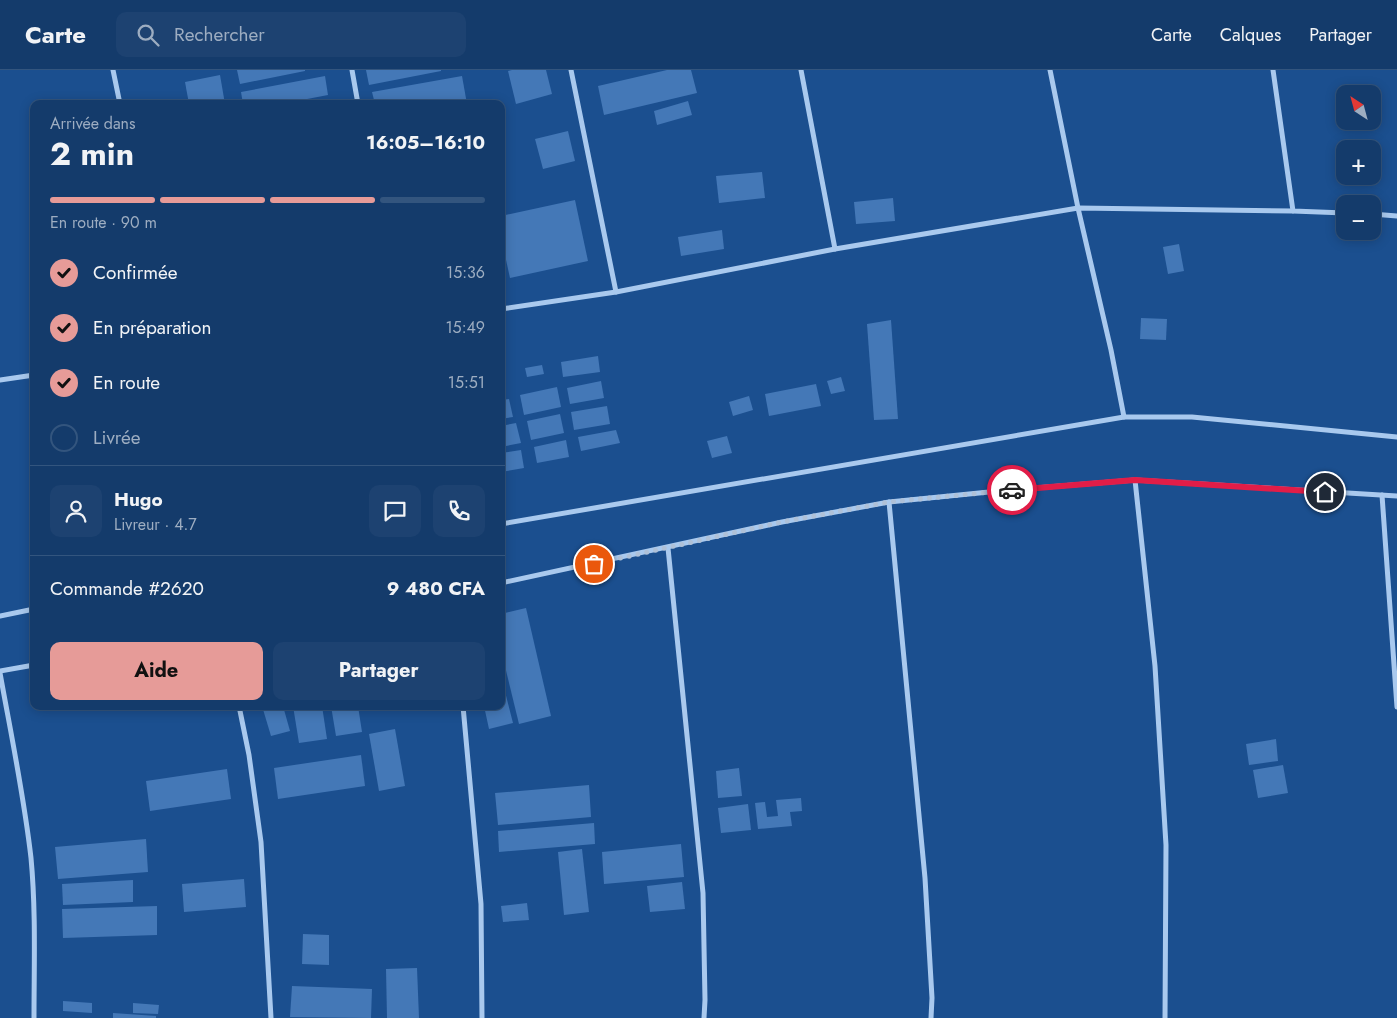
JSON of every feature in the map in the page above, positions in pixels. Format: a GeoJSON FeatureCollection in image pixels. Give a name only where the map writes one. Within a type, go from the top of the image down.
{"type":"FeatureCollection","features":[{"type":"Feature","properties":{"kind":"street"},"geometry":{"type":"LineString","coordinates":[[113,70],[119,100]]}},
{"type":"Feature","properties":{"kind":"street"},"geometry":{"type":"LineString","coordinates":[[352,70],[357,100]]}},
{"type":"Feature","properties":{"kind":"street"},"geometry":{"type":"LineString","coordinates":[[571,70],[616,292]]}},
{"type":"Feature","properties":{"kind":"street"},"geometry":{"type":"LineString","coordinates":[[802,70],[835,249]]}},
{"type":"Feature","properties":{"kind":"street"},"geometry":{"type":"LineString","coordinates":[[1050,70],[1124,418]]}},
{"type":"Feature","properties":{"kind":"street"},"geometry":{"type":"LineString","coordinates":[[1273,70],[1293,211]]}},
{"type":"Feature","properties":{"kind":"street"},"geometry":{"type":"LineString","coordinates":[[505,308],[616,292],[835,249],[1078,208],[1336,213]]}},
{"type":"Feature","properties":{"kind":"street"},"geometry":{"type":"LineString","coordinates":[[1381,215],[1397,216]]}},
{"type":"Feature","properties":{"kind":"street"},"geometry":{"type":"LineString","coordinates":[[0,380],[30,375]]}},
{"type":"Feature","properties":{"kind":"street"},"geometry":{"type":"LineString","coordinates":[[505,523],[1124,418],[1192,417],[1397,438]]}},
{"type":"Feature","properties":{"kind":"street"},"geometry":{"type":"LineString","coordinates":[[1135,480],[1155,666],[1166,845],[1165,1018]]}},
{"type":"Feature","properties":{"kind":"street"},"geometry":{"type":"LineString","coordinates":[[505,582],[782,522],[889,502],[1135,480],[1397,496]]}},
{"type":"Feature","properties":{"kind":"street"},"geometry":{"type":"LineString","coordinates":[[1382,495],[1397,707]]}},
{"type":"Feature","properties":{"kind":"street"},"geometry":{"type":"LineString","coordinates":[[889,502],[925,878],[932,998],[931,1018]]}},
{"type":"Feature","properties":{"kind":"street"},"geometry":{"type":"LineString","coordinates":[[668,548],[703,893],[704,1018]]}},
{"type":"Feature","properties":{"kind":"street"},"geometry":{"type":"LineString","coordinates":[[0,616],[30,610]]}},
{"type":"Feature","properties":{"kind":"street"},"geometry":{"type":"LineString","coordinates":[[30,666],[0,672],[19,775],[31,859],[35,935],[34,1018]]}},
{"type":"Feature","properties":{"kind":"street"},"geometry":{"type":"LineString","coordinates":[[240,710],[249,754],[261,842],[271,1018]]}},
{"type":"Feature","properties":{"kind":"street"},"geometry":{"type":"LineString","coordinates":[[463,710],[481,904],[482,1018]]}},
{"type":"Feature","properties":{"kind":"building"},"geometry":{"type":"Polygon","coordinates":[[[237,70],[305,70],[305,71],[240,84],[237,70]]]}},
{"type":"Feature","properties":{"kind":"building"},"geometry":{"type":"Polygon","coordinates":[[[366,70],[441,70],[441,71],[369,85],[366,70]]]}},
{"type":"Feature","properties":{"kind":"building"},"geometry":{"type":"Polygon","coordinates":[[[546,70],[552,94],[516,104],[508,71],[546,70]]]}},
{"type":"Feature","properties":{"kind":"building"},"geometry":{"type":"Polygon","coordinates":[[[667,70],[691,70],[697,93],[604,115],[598,86],[667,70]]]}},
{"type":"Feature","properties":{"kind":"building"},"geometry":{"type":"Polygon","coordinates":[[[220,75],[224,100],[188,100],[185,82],[220,75]]]}},
{"type":"Feature","properties":{"kind":"building"},"geometry":{"type":"Polygon","coordinates":[[[325,76],[328,95],[302,100],[242,100],[241,92],[325,76]]]}},
{"type":"Feature","properties":{"kind":"building"},"geometry":{"type":"Polygon","coordinates":[[[462,76],[466,100],[374,100],[372,92],[462,76]]]}},
{"type":"Feature","properties":{"kind":"building"},"geometry":{"type":"Polygon","coordinates":[[[688,101],[692,115],[657,125],[654,111],[688,101]]]}},
{"type":"Feature","properties":{"kind":"building"},"geometry":{"type":"Polygon","coordinates":[[[568,131],[575,161],[543,169],[535,139],[568,131]]]}},
{"type":"Feature","properties":{"kind":"building"},"geometry":{"type":"Polygon","coordinates":[[[762,172],[765,198],[719,203],[716,176],[762,172]]]}},
{"type":"Feature","properties":{"kind":"building"},"geometry":{"type":"Polygon","coordinates":[[[893,198],[895,221],[856,224],[854,202],[893,198]]]}},
{"type":"Feature","properties":{"kind":"building"},"geometry":{"type":"Polygon","coordinates":[[[575,200],[588,261],[510,278],[505,255],[505,215],[575,200]]]}},
{"type":"Feature","properties":{"kind":"building"},"geometry":{"type":"Polygon","coordinates":[[[722,230],[724,249],[681,256],[678,237],[722,230]]]}},
{"type":"Feature","properties":{"kind":"building"},"geometry":{"type":"Polygon","coordinates":[[[1179,244],[1184,271],[1168,274],[1163,247],[1179,244]]]}},
{"type":"Feature","properties":{"kind":"building"},"geometry":{"type":"Polygon","coordinates":[[[1141,318],[1167,319],[1166,340],[1140,339],[1141,318]]]}},
{"type":"Feature","properties":{"kind":"building"},"geometry":{"type":"Polygon","coordinates":[[[891,320],[898,419],[874,420],[867,324],[891,320]]]}},
{"type":"Feature","properties":{"kind":"building"},"geometry":{"type":"Polygon","coordinates":[[[598,356],[600,372],[563,377],[561,362],[598,356]]]}},
{"type":"Feature","properties":{"kind":"building"},"geometry":{"type":"Polygon","coordinates":[[[542,365],[544,374],[527,377],[525,368],[542,365]]]}},
{"type":"Feature","properties":{"kind":"building"},"geometry":{"type":"Polygon","coordinates":[[[841,377],[845,391],[831,394],[827,381],[841,377]]]}},
{"type":"Feature","properties":{"kind":"building"},"geometry":{"type":"Polygon","coordinates":[[[601,381],[604,398],[570,404],[567,388],[601,381]]]}},
{"type":"Feature","properties":{"kind":"building"},"geometry":{"type":"Polygon","coordinates":[[[816,384],[821,406],[769,416],[765,394],[816,384]]]}},
{"type":"Feature","properties":{"kind":"building"},"geometry":{"type":"Polygon","coordinates":[[[557,387],[561,407],[524,415],[520,395],[557,387]]]}},
{"type":"Feature","properties":{"kind":"building"},"geometry":{"type":"Polygon","coordinates":[[[749,396],[753,410],[733,416],[729,402],[749,396]]]}},
{"type":"Feature","properties":{"kind":"building"},"geometry":{"type":"Polygon","coordinates":[[[509,399],[513,417],[505,418],[505,400],[509,399]]]}},
{"type":"Feature","properties":{"kind":"building"},"geometry":{"type":"Polygon","coordinates":[[[607,406],[610,424],[574,430],[571,412],[607,406]]]}},
{"type":"Feature","properties":{"kind":"building"},"geometry":{"type":"Polygon","coordinates":[[[560,414],[564,433],[531,440],[527,421],[560,414]]]}},
{"type":"Feature","properties":{"kind":"building"},"geometry":{"type":"Polygon","coordinates":[[[516,423],[521,443],[505,446],[505,425],[516,423]]]}},
{"type":"Feature","properties":{"kind":"building"},"geometry":{"type":"Polygon","coordinates":[[[616,430],[620,443],[581,451],[578,437],[616,430]]]}},
{"type":"Feature","properties":{"kind":"building"},"geometry":{"type":"Polygon","coordinates":[[[727,436],[732,453],[712,458],[707,441],[727,436]]]}},
{"type":"Feature","properties":{"kind":"building"},"geometry":{"type":"Polygon","coordinates":[[[566,440],[569,457],[537,463],[534,447],[566,440]]]}},
{"type":"Feature","properties":{"kind":"building"},"geometry":{"type":"Polygon","coordinates":[[[521,450],[524,468],[505,471],[505,452],[521,450]]]}},
{"type":"Feature","properties":{"kind":"building"},"geometry":{"type":"Polygon","coordinates":[[[526,608],[551,716],[519,724],[505,666],[505,613],[526,608]]]}},
{"type":"Feature","properties":{"kind":"building"},"geometry":{"type":"Polygon","coordinates":[[[505,692],[513,723],[489,729],[485,710],[505,710],[505,692]]]}},
{"type":"Feature","properties":{"kind":"building"},"geometry":{"type":"Polygon","coordinates":[[[263,710],[284,710],[290,731],[271,736],[263,710]]]}},
{"type":"Feature","properties":{"kind":"building"},"geometry":{"type":"Polygon","coordinates":[[[294,710],[323,710],[327,739],[299,743],[294,710]]]}},
{"type":"Feature","properties":{"kind":"building"},"geometry":{"type":"Polygon","coordinates":[[[332,710],[359,710],[362,732],[336,736],[332,710]]]}},
{"type":"Feature","properties":{"kind":"building"},"geometry":{"type":"Polygon","coordinates":[[[395,729],[405,786],[379,791],[369,734],[395,729]]]}},
{"type":"Feature","properties":{"kind":"building"},"geometry":{"type":"Polygon","coordinates":[[[1276,739],[1278,761],[1249,765],[1246,744],[1276,739]]]}},
{"type":"Feature","properties":{"kind":"building"},"geometry":{"type":"Polygon","coordinates":[[[361,755],[365,786],[278,799],[274,768],[361,755]]]}},
{"type":"Feature","properties":{"kind":"building"},"geometry":{"type":"Polygon","coordinates":[[[1283,765],[1288,793],[1258,798],[1253,770],[1283,765]]]}},
{"type":"Feature","properties":{"kind":"building"},"geometry":{"type":"Polygon","coordinates":[[[739,768],[742,796],[718,798],[716,771],[739,768]]]}},
{"type":"Feature","properties":{"kind":"building"},"geometry":{"type":"Polygon","coordinates":[[[227,769],[231,799],[150,811],[146,781],[227,769]]]}},
{"type":"Feature","properties":{"kind":"building"},"geometry":{"type":"Polygon","coordinates":[[[589,785],[591,817],[498,825],[495,793],[589,785]]]}},
{"type":"Feature","properties":{"kind":"building"},"geometry":{"type":"Polygon","coordinates":[[[801,798],[802,811],[790,812],[792,826],[758,829],[755,803],[765,802],[767,817],[778,816],[776,800],[801,798]]]}},
{"type":"Feature","properties":{"kind":"building"},"geometry":{"type":"Polygon","coordinates":[[[748,804],[751,830],[721,833],[718,808],[748,804]]]}},
{"type":"Feature","properties":{"kind":"building"},"geometry":{"type":"Polygon","coordinates":[[[594,823],[595,844],[499,852],[498,831],[594,823]]]}},
{"type":"Feature","properties":{"kind":"building"},"geometry":{"type":"Polygon","coordinates":[[[146,839],[148,872],[58,879],[55,847],[146,839]]]}},
{"type":"Feature","properties":{"kind":"building"},"geometry":{"type":"Polygon","coordinates":[[[681,844],[684,877],[604,884],[602,852],[681,844]]]}},
{"type":"Feature","properties":{"kind":"building"},"geometry":{"type":"Polygon","coordinates":[[[582,849],[589,912],[564,915],[558,852],[582,849]]]}},
{"type":"Feature","properties":{"kind":"building"},"geometry":{"type":"Polygon","coordinates":[[[244,879],[246,907],[184,912],[182,884],[244,879]]]}},
{"type":"Feature","properties":{"kind":"building"},"geometry":{"type":"Polygon","coordinates":[[[133,880],[133,902],[63,905],[62,884],[133,880]]]}},
{"type":"Feature","properties":{"kind":"building"},"geometry":{"type":"Polygon","coordinates":[[[682,882],[685,909],[650,912],[647,886],[682,882]]]}},
{"type":"Feature","properties":{"kind":"building"},"geometry":{"type":"Polygon","coordinates":[[[527,903],[529,920],[503,922],[501,906],[527,903]]]}},
{"type":"Feature","properties":{"kind":"building"},"geometry":{"type":"Polygon","coordinates":[[[157,906],[157,935],[63,938],[62,909],[157,906]]]}},
{"type":"Feature","properties":{"kind":"building"},"geometry":{"type":"Polygon","coordinates":[[[303,934],[329,935],[329,965],[302,964],[303,934]]]}},
{"type":"Feature","properties":{"kind":"building"},"geometry":{"type":"Polygon","coordinates":[[[417,968],[419,1018],[387,1018],[386,969],[417,968]]]}},
{"type":"Feature","properties":{"kind":"building"},"geometry":{"type":"Polygon","coordinates":[[[292,986],[372,989],[371,1018],[290,1017],[292,986]]]}},
{"type":"Feature","properties":{"kind":"building"},"geometry":{"type":"Polygon","coordinates":[[[63,1001],[92,1003],[92,1013],[63,1011],[63,1001]]]}},
{"type":"Feature","properties":{"kind":"building"},"geometry":{"type":"Polygon","coordinates":[[[133,1003],[159,1005],[158,1014],[133,1013],[133,1003]]]}},
{"type":"Feature","properties":{"kind":"building"},"geometry":{"type":"Polygon","coordinates":[[[113,1013],[156,1016],[156,1018],[113,1018],[113,1013]]]}},
{"type":"Feature","properties":{"kind":"way so far"},"geometry":{"type":"LineString","coordinates":[[594,564],[782,522],[889,502],[1012,490]]}},
{"type":"Feature","properties":{"kind":"route"},"geometry":{"type":"LineString","coordinates":[[1012,490],[1135,480],[1325,492]]}}]}
